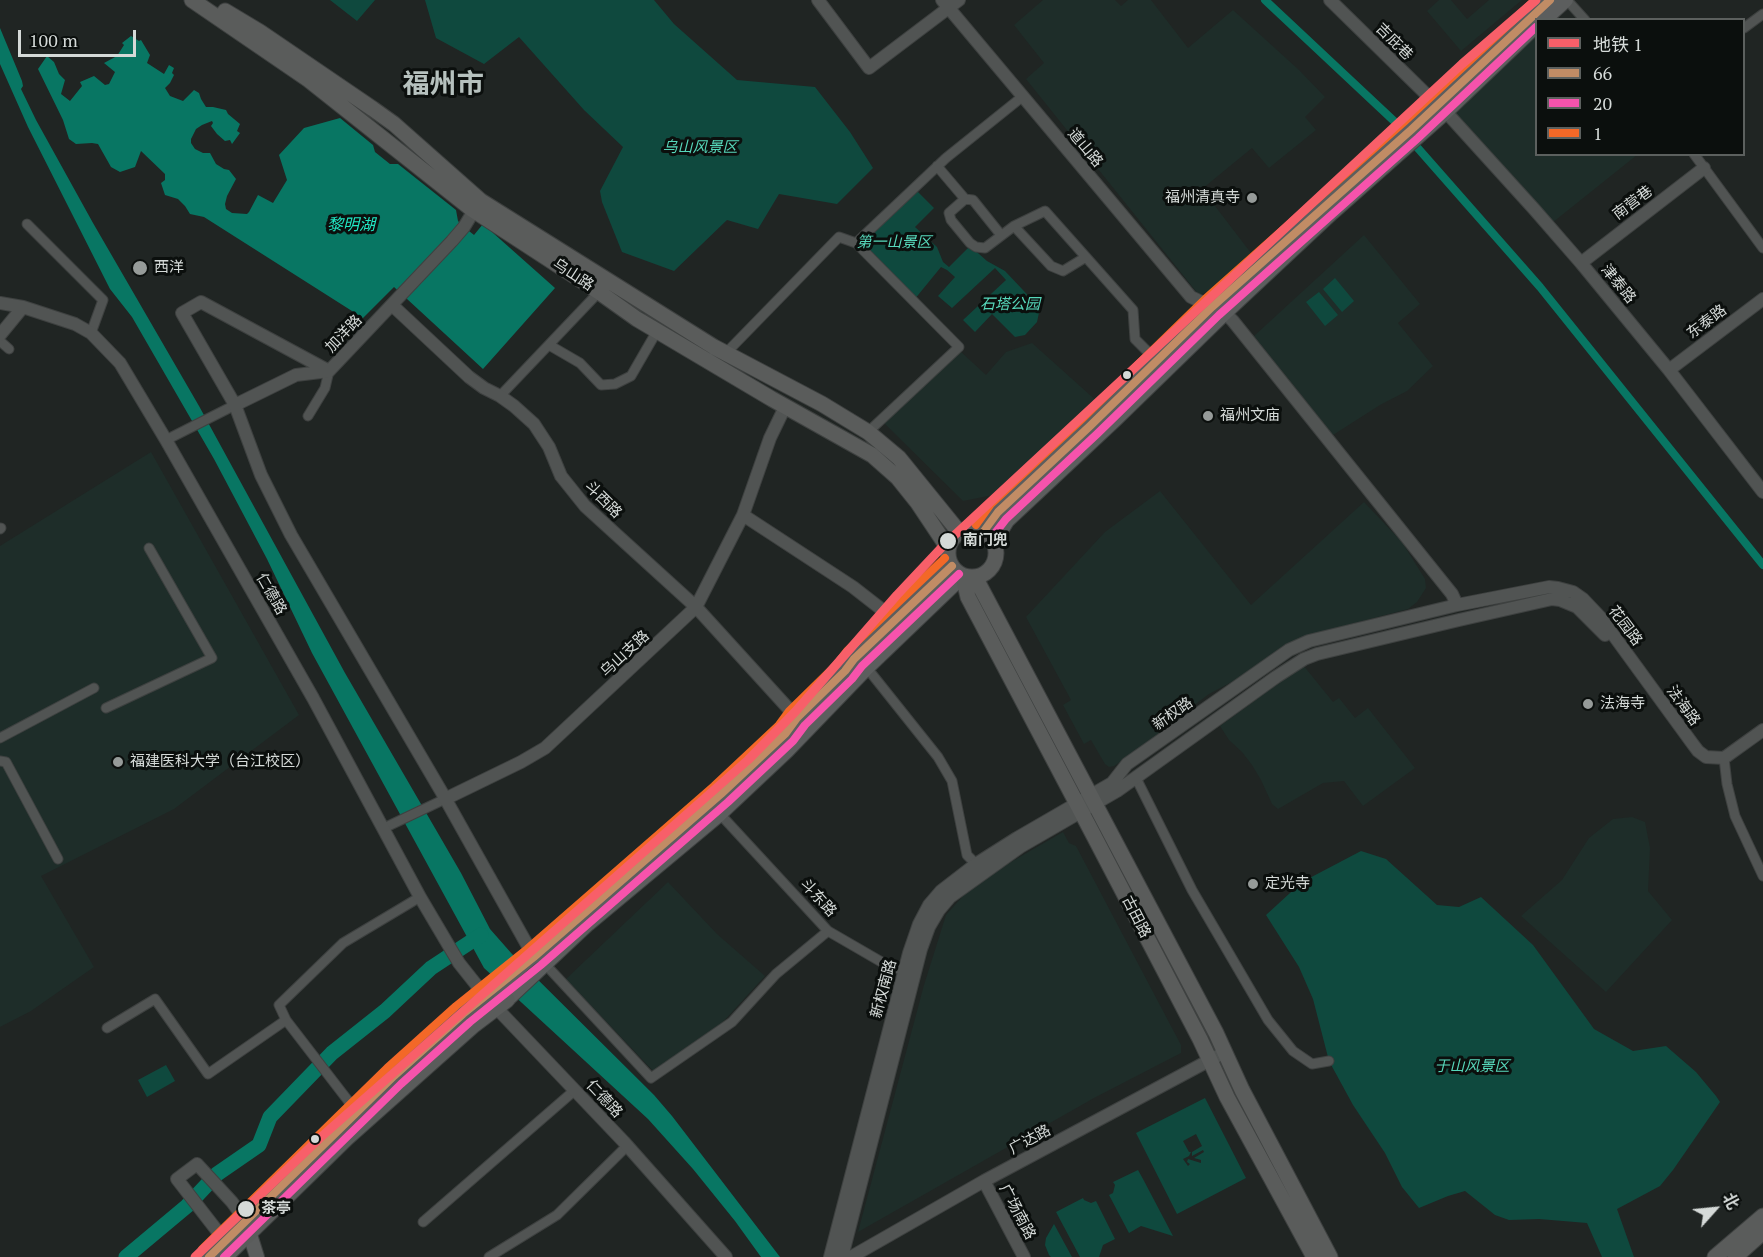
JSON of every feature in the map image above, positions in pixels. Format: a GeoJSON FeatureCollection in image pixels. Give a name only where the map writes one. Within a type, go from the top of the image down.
{"type":"FeatureCollection","features":[{"type":"Feature","properties":{"kind":"main road","name":"乌山路"},"geometry":{"type":"LineString","coordinates":[[192,0],[309,80],[477,206],[636,319],[785,407],[872,455],[898,478],[918,503],[948,549]]}},
{"type":"Feature","properties":{"kind":"main road","name":"乌山路"},"geometry":{"type":"LineString","coordinates":[[207,0],[260,32],[394,124],[477,206],[726,353],[822,404],[868,432],[899,458],[959,532]]}},
{"type":"Feature","properties":{"kind":"main road"},"geometry":{"type":"LineString","coordinates":[[1442,109],[1550,0]]}},
{"type":"Feature","properties":{"kind":"main road"},"geometry":{"type":"LineString","coordinates":[[1546,18],[1566,0]]}},
{"type":"Feature","properties":{"kind":"main road"},"geometry":{"type":"LineString","coordinates":[[989,536],[998,512],[1157,361],[1332,213],[1397,149],[1535,27]]}},
{"type":"Feature","properties":{"kind":"main road"},"geometry":{"type":"LineString","coordinates":[[989,536],[1115,420],[1218,310]]}},
{"type":"Feature","properties":{"kind":"main road"},"geometry":{"type":"LineString","coordinates":[[247,1227],[474,1025],[502,1004],[541,962],[786,733],[796,718],[894,619],[963,573],[983,575],[994,565],[997,549],[989,536],[971,528],[959,532],[950,542],[948,549],[948,555],[963,573]]}},
{"type":"Feature","properties":{"kind":"main road"},"geometry":{"type":"LineString","coordinates":[[209,1257],[230,1251],[247,1227],[356,1111],[463,1014],[541,962],[720,814],[787,752],[867,668],[963,573]]}},
{"type":"Feature","properties":{"kind":"main road","name":"古田路"},"geometry":{"type":"LineString","coordinates":[[963,573],[1094,800],[1206,1012],[1242,1090],[1330,1257]]}},
{"type":"Feature","properties":{"kind":"main road","name":"古田路"},"geometry":{"type":"LineString","coordinates":[[963,573],[968,597],[1080,808],[1238,1117],[1314,1257]]}},
{"type":"Feature","properties":{"kind":"main road"},"geometry":{"type":"LineString","coordinates":[[1715,1257],[1763,1216]]}},
{"type":"Feature","properties":{"kind":"main road"},"geometry":{"type":"LineString","coordinates":[[247,1227],[257,1257]]}},
{"type":"Feature","properties":{"kind":"main road"},"geometry":{"type":"LineString","coordinates":[[1734,1257],[1763,1232]]}},
{"type":"Feature","properties":{"kind":"street"},"geometry":{"type":"LineString","coordinates":[[818,0],[869,68],[945,5],[959,0]]}},
{"type":"Feature","properties":{"kind":"street","name":"吉庇巷"},"geometry":{"type":"LineString","coordinates":[[1330,0],[1442,109]]}},
{"type":"Feature","properties":{"kind":"street"},"geometry":{"type":"LineString","coordinates":[[1566,0],[1583,18]]}},
{"type":"Feature","properties":{"kind":"street","name":"道山路"},"geometry":{"type":"LineString","coordinates":[[945,5],[1191,297],[1218,310],[1233,321],[1452,594],[1457,605]]}},
{"type":"Feature","properties":{"kind":"street"},"geometry":{"type":"LineString","coordinates":[[1745,27],[1763,14]]}},
{"type":"Feature","properties":{"kind":"street"},"geometry":{"type":"LineString","coordinates":[[856,243],[937,166],[1022,97]]}},
{"type":"Feature","properties":{"kind":"street","name":"津泰路"},"geometry":{"type":"LineString","coordinates":[[1442,109],[1581,263],[1669,370],[1763,492]]}},
{"type":"Feature","properties":{"kind":"street"},"geometry":{"type":"LineString","coordinates":[[1695,156],[1763,248]]}},
{"type":"Feature","properties":{"kind":"street"},"geometry":{"type":"LineString","coordinates":[[937,166],[965,199],[973,200],[1001,235]]}},
{"type":"Feature","properties":{"kind":"street","name":"南营巷"},"geometry":{"type":"LineString","coordinates":[[1581,263],[1704,168]]}},
{"type":"Feature","properties":{"kind":"street"},"geometry":{"type":"LineString","coordinates":[[965,199],[949,213],[951,220],[976,247],[985,248],[1014,226],[1045,211],[1133,310],[1135,339],[1157,361]]}},
{"type":"Feature","properties":{"kind":"street","name":"加洋路"},"geometry":{"type":"LineString","coordinates":[[166,440],[296,375],[329,372],[464,227],[477,206]]}},
{"type":"Feature","properties":{"kind":"street"},"geometry":{"type":"LineString","coordinates":[[27,224],[103,300],[91,333]]}},
{"type":"Feature","properties":{"kind":"street"},"geometry":{"type":"LineString","coordinates":[[1014,226],[1052,266],[1063,271],[1086,257]]}},
{"type":"Feature","properties":{"kind":"street"},"geometry":{"type":"LineString","coordinates":[[726,353],[839,237],[856,243],[959,347],[868,432]]}},
{"type":"Feature","properties":{"kind":"street"},"geometry":{"type":"LineString","coordinates":[[500,396],[598,292]]}},
{"type":"Feature","properties":{"kind":"street","name":"东泰路"},"geometry":{"type":"LineString","coordinates":[[1669,370],[1763,299]]}},
{"type":"Feature","properties":{"kind":"street"},"geometry":{"type":"LineString","coordinates":[[308,416],[325,388],[329,372],[201,302],[182,313],[235,405],[256,465],[284,522],[541,962],[651,1078],[732,1022],[776,974],[828,931]]}},
{"type":"Feature","properties":{"kind":"street","name":"仁德路"},"geometry":{"type":"LineString","coordinates":[[0,303],[23,307],[75,324],[91,333],[120,363],[313,698],[420,897],[459,963],[470,978],[502,1004],[575,1090],[726,1257]]}},
{"type":"Feature","properties":{"kind":"street","name":"斗西路"},"geometry":{"type":"LineString","coordinates":[[392,305],[469,377],[524,414],[538,429],[549,447],[561,476],[585,506],[696,607],[796,718]]}},
{"type":"Feature","properties":{"kind":"street"},"geometry":{"type":"LineString","coordinates":[[0,335],[23,307]]}},
{"type":"Feature","properties":{"kind":"street"},"geometry":{"type":"LineString","coordinates":[[549,345],[580,363],[601,385],[615,384],[631,376],[657,331]]}},
{"type":"Feature","properties":{"kind":"street"},"geometry":{"type":"LineString","coordinates":[[0,341],[9,349]]}},
{"type":"Feature","properties":{"kind":"street","name":"乌山支路"},"geometry":{"type":"LineString","coordinates":[[384,828],[521,762],[544,748],[696,607],[743,514],[770,438],[785,407]]}},
{"type":"Feature","properties":{"kind":"street"},"geometry":{"type":"LineString","coordinates":[[743,514],[853,587],[894,619]]}},
{"type":"Feature","properties":{"kind":"street"},"geometry":{"type":"LineString","coordinates":[[106,708],[212,658],[149,548]]}},
{"type":"Feature","properties":{"kind":"street","name":"花园路"},"geometry":{"type":"LineString","coordinates":[[1289,650],[1309,640],[1457,605],[1549,587],[1566,589],[1583,598],[1639,670]]}},
{"type":"Feature","properties":{"kind":"street","name":"花园路"},"geometry":{"type":"LineString","coordinates":[[1295,664],[1317,654],[1552,599],[1567,602],[1583,612],[1639,670]]}},
{"type":"Feature","properties":{"kind":"street","name":"新权路"},"geometry":{"type":"LineString","coordinates":[[1094,800],[1128,764],[1289,650]]}},
{"type":"Feature","properties":{"kind":"street","name":"新权路"},"geometry":{"type":"LineString","coordinates":[[1080,808],[1136,778],[1295,664]]}},
{"type":"Feature","properties":{"kind":"street"},"geometry":{"type":"LineString","coordinates":[[867,668],[938,757],[952,781],[967,855],[976,864]]}},
{"type":"Feature","properties":{"kind":"street","name":"法海路"},"geometry":{"type":"LineString","coordinates":[[1639,670],[1698,751],[1706,757],[1724,758]]}},
{"type":"Feature","properties":{"kind":"street"},"geometry":{"type":"LineString","coordinates":[[0,738],[94,688]]}},
{"type":"Feature","properties":{"kind":"street"},"geometry":{"type":"LineString","coordinates":[[1763,730],[1724,758],[1727,784],[1735,816],[1763,876]]}},
{"type":"Feature","properties":{"kind":"street"},"geometry":{"type":"LineString","coordinates":[[0,760],[6,762],[58,859]]}},
{"type":"Feature","properties":{"kind":"street"},"geometry":{"type":"LineString","coordinates":[[1136,778],[1192,890],[1268,1020],[1293,1051],[1312,1064],[1329,1061]]}},
{"type":"Feature","properties":{"kind":"street","name":"新权南路"},"geometry":{"type":"LineString","coordinates":[[842,1257],[919,924],[929,905],[942,891],[976,864],[1017,838],[1080,808]]}},
{"type":"Feature","properties":{"kind":"street","name":"新权南路"},"geometry":{"type":"LineString","coordinates":[[830,1257],[909,973],[929,927],[950,897],[1080,808]]}},
{"type":"Feature","properties":{"kind":"street","name":"斗东路"},"geometry":{"type":"LineString","coordinates":[[720,814],[828,931],[885,964],[909,973]]}},
{"type":"Feature","properties":{"kind":"street"},"geometry":{"type":"LineString","coordinates":[[356,1111],[286,1020],[279,1005],[343,942],[420,897]]}},
{"type":"Feature","properties":{"kind":"street"},"geometry":{"type":"LineString","coordinates":[[107,1028],[155,999],[207,1074],[286,1020]]}},
{"type":"Feature","properties":{"kind":"street","name":"广达路"},"geometry":{"type":"LineString","coordinates":[[851,1257],[984,1181],[1225,1052]]}},
{"type":"Feature","properties":{"kind":"street"},"geometry":{"type":"LineString","coordinates":[[423,1222],[575,1090]]}},
{"type":"Feature","properties":{"kind":"street"},"geometry":{"type":"LineString","coordinates":[[489,1257],[557,1215],[627,1146]]}},
{"type":"Feature","properties":{"kind":"street"},"geometry":{"type":"LineString","coordinates":[[230,1251],[177,1179],[197,1164],[220,1188],[247,1227]]}},
{"type":"Feature","properties":{"kind":"street","name":"广场南路"},"geometry":{"type":"LineString","coordinates":[[984,1181],[1024,1257]]}},
{"type":"Feature","properties":{"kind":"shaded area"},"geometry":{"type":"Polygon","coordinates":[[[1043,0],[1115,0],[1121,6],[1128,0],[1151,0],[1188,48],[1233,10],[1325,97],[1305,117],[1316,130],[1269,168],[1252,148],[1202,189],[1251,253],[1212,290],[1199,295],[1026,79],[1044,63],[1014,25],[1043,0]]]}},
{"type":"Feature","properties":{"kind":"shaded area"},"geometry":{"type":"Polygon","coordinates":[[[1439,0],[1451,0],[1467,19],[1489,0],[1522,0],[1461,51],[1427,11],[1439,0]]]}},
{"type":"Feature","properties":{"kind":"shaded area"},"geometry":{"type":"Polygon","coordinates":[[[1535,35],[1535,156],[1636,156],[1552,223],[1453,113],[1535,35]]]}},
{"type":"Feature","properties":{"kind":"shaded area"},"geometry":{"type":"Polygon","coordinates":[[[1364,235],[1420,304],[1398,323],[1433,366],[1407,391],[1333,435],[1254,336],[1364,235]]]}},
{"type":"Feature","properties":{"kind":"shaded area"},"geometry":{"type":"Polygon","coordinates":[[[1032,343],[1100,404],[998,494],[963,501],[883,422],[960,351],[986,375],[1006,352],[1032,343]]]}},
{"type":"Feature","properties":{"kind":"shaded area","name":"福建医科大学（台江校区）"},"geometry":{"type":"Polygon","coordinates":[[[151,452],[299,715],[174,809],[41,876],[94,967],[31,1011],[0,1027],[0,546],[151,452]]]}},
{"type":"Feature","properties":{"kind":"shaded area"},"geometry":{"type":"Polygon","coordinates":[[[1160,491],[1251,605],[1364,502],[1402,542],[1425,579],[1426,588],[1417,602],[1408,609],[1302,637],[1278,650],[1243,676],[1209,694],[1162,729],[1153,740],[1109,767],[1091,740],[1084,744],[1063,705],[1071,700],[1026,617],[1105,532],[1160,491]]]}},
{"type":"Feature","properties":{"kind":"shaded area"},"geometry":{"type":"Polygon","coordinates":[[[1303,665],[1333,702],[1339,698],[1355,718],[1368,708],[1415,768],[1363,806],[1344,781],[1323,783],[1278,809],[1272,804],[1252,765],[1229,740],[1220,726],[1303,665]]]}},
{"type":"Feature","properties":{"kind":"shaded area"},"geometry":{"type":"Polygon","coordinates":[[[1632,817],[1645,822],[1650,848],[1648,891],[1672,920],[1606,992],[1521,916],[1562,880],[1589,838],[1613,819],[1632,817]]]}},
{"type":"Feature","properties":{"kind":"shaded area"},"geometry":{"type":"Polygon","coordinates":[[[1063,832],[1069,843],[1076,846],[1181,1045],[1181,1053],[1094,1098],[858,1232],[924,985],[946,915],[971,887],[985,877],[1063,832]]]}},
{"type":"Feature","properties":{"kind":"shaded area"},"geometry":{"type":"Polygon","coordinates":[[[668,882],[717,934],[765,976],[722,1023],[655,1073],[566,979],[668,882]]]}},
{"type":"Feature","properties":{"kind":"green space"},"geometry":{"type":"Polygon","coordinates":[[[330,0],[375,0],[357,21],[330,0]]]}},
{"type":"Feature","properties":{"kind":"green space","name":"乌山风景区"},"geometry":{"type":"Polygon","coordinates":[[[425,0],[654,0],[674,24],[737,80],[815,87],[850,132],[873,168],[837,204],[779,194],[758,229],[727,220],[674,271],[622,252],[602,202],[600,191],[623,147],[584,110],[519,37],[484,64],[436,38],[425,0]]]}},
{"type":"Feature","properties":{"kind":"green space"},"geometry":{"type":"Polygon","coordinates":[[[914,188],[934,208],[915,227],[937,247],[943,262],[949,267],[970,246],[987,261],[1005,271],[1040,308],[1037,322],[1025,335],[1015,337],[992,314],[975,332],[963,320],[1006,280],[995,268],[952,308],[938,296],[955,277],[947,270],[941,267],[914,300],[856,243],[914,188]]]}},
{"type":"Feature","properties":{"kind":"green space"},"geometry":{"type":"Polygon","coordinates":[[[1335,278],[1354,301],[1342,312],[1323,289],[1335,278]]]}},
{"type":"Feature","properties":{"kind":"green space"},"geometry":{"type":"Polygon","coordinates":[[[1319,292],[1338,315],[1325,326],[1306,302],[1319,292]]]}},
{"type":"Feature","properties":{"kind":"green space","name":"于山风景区"},"geometry":{"type":"Polygon","coordinates":[[[1361,851],[1386,859],[1437,905],[1459,907],[1481,897],[1533,945],[1594,1029],[1633,1051],[1666,1046],[1696,1072],[1716,1096],[1720,1102],[1660,1186],[1617,1209],[1634,1257],[1602,1257],[1587,1223],[1539,1219],[1509,1220],[1495,1215],[1465,1191],[1419,1208],[1402,1187],[1385,1153],[1353,1105],[1329,1061],[1313,999],[1299,967],[1266,915],[1302,882],[1361,851]]]}},
{"type":"Feature","properties":{"kind":"green space"},"geometry":{"type":"Polygon","coordinates":[[[166,1065],[175,1081],[147,1097],[138,1080],[166,1065]]]}},
{"type":"Feature","properties":{"kind":"green space"},"geometry":{"type":"Polygon","coordinates":[[[1205,1098],[1246,1178],[1177,1214],[1136,1133],[1205,1098]],[[1196,1134],[1183,1141],[1191,1152],[1183,1159],[1188,1166],[1190,1164],[1187,1162],[1188,1159],[1201,1163],[1201,1160],[1194,1158],[1204,1152],[1203,1150],[1192,1156],[1192,1152],[1202,1146],[1196,1134]]]}},
{"type":"Feature","properties":{"kind":"green space"},"geometry":{"type":"Polygon","coordinates":[[[1138,1170],[1173,1236],[1141,1226],[1129,1233],[1109,1195],[1113,1193],[1115,1185],[1113,1182],[1138,1170]]]}},
{"type":"Feature","properties":{"kind":"green space"},"geometry":{"type":"Polygon","coordinates":[[[1083,1198],[1091,1203],[1096,1201],[1115,1239],[1103,1245],[1099,1257],[1080,1257],[1056,1212],[1083,1198]]]}},
{"type":"Feature","properties":{"kind":"green space"},"geometry":{"type":"Polygon","coordinates":[[[1054,1224],[1072,1257],[1051,1257],[1049,1255],[1045,1245],[1046,1238],[1054,1224]]]}},
{"type":"Feature","properties":{"kind":"water"},"geometry":{"type":"Polygon","coordinates":[[[0,28],[22,81],[21,89],[36,120],[199,406],[345,673],[461,873],[490,929],[512,954],[654,1095],[780,1257],[761,1257],[693,1169],[648,1119],[484,968],[312,653],[267,559],[214,459],[132,317],[110,289],[28,127],[0,64],[0,28]]]}},
{"type":"Feature","properties":{"kind":"water","name":"黎明湖"},"geometry":{"type":"Polygon","coordinates":[[[131,36],[141,40],[150,55],[147,63],[164,74],[169,65],[174,68],[172,73],[174,75],[165,88],[170,96],[183,101],[194,90],[199,93],[206,107],[226,110],[240,124],[237,131],[240,133],[232,144],[230,140],[225,141],[217,134],[211,126],[212,121],[196,129],[191,139],[195,149],[203,153],[210,153],[216,164],[229,170],[236,179],[225,204],[226,209],[232,213],[247,214],[258,195],[273,203],[287,180],[279,155],[304,128],[340,118],[373,145],[375,152],[390,164],[398,164],[456,210],[458,221],[474,235],[483,224],[555,288],[483,369],[394,287],[363,318],[204,217],[190,214],[178,199],[165,195],[161,183],[165,180],[165,174],[141,151],[135,167],[120,172],[111,167],[98,144],[76,144],[69,139],[63,120],[38,69],[47,56],[54,62],[59,74],[65,80],[61,94],[70,101],[82,86],[80,82],[94,76],[105,85],[109,84],[115,72],[104,63],[117,56],[124,45],[122,43],[131,36]]]}},
{"type":"Feature","properties":{"kind":"waterway"},"geometry":{"type":"LineString","coordinates":[[1265,0],[1394,121],[1540,287],[1763,565]]}},
{"type":"Feature","properties":{"kind":"waterway"},"geometry":{"type":"LineString","coordinates":[[126,1257],[187,1206],[217,1174],[259,1145],[270,1117],[332,1053],[385,1011],[431,968],[481,935]]}},
{"type":"Feature","properties":{"kind":"metro line","name":"1"},"geometry":{"type":"LineString","coordinates":[[195,1257],[321,1137],[748,760],[795,712],[944,545],[1462,64],[1536,0]]}},
{"type":"Feature","properties":{"kind":"transit line","name":"1"},"geometry":{"type":"LineString","coordinates":[[976,525],[991,504],[1205,299],[1404,122],[1535,0]]}},
{"type":"Feature","properties":{"kind":"transit line","name":"66"},"geometry":{"type":"LineString","coordinates":[[984,531],[998,512],[1212,307],[1411,130],[1550,0]]}},
{"type":"Feature","properties":{"kind":"transit line","name":"20"},"geometry":{"type":"LineString","coordinates":[[992,537],[1006,519],[1219,315],[1418,138],[1535,28]]}},
{"type":"Feature","properties":{"kind":"transit line","name":"1"},"geometry":{"type":"LineString","coordinates":[[202,1249],[387,1068],[456,1006],[527,949],[714,786],[778,726],[789,711],[837,664],[847,651],[945,558]]}},
{"type":"Feature","properties":{"kind":"transit line","name":"66"},"geometry":{"type":"LineString","coordinates":[[209,1257],[394,1076],[463,1014],[534,957],[721,794],[786,733],[797,718],[845,671],[854,659],[952,566]]}},
{"type":"Feature","properties":{"kind":"transit line","name":"20"},"geometry":{"type":"LineString","coordinates":[[224,1257],[401,1084],[470,1022],[541,965],[728,802],[793,741],[805,725],[852,679],[862,666],[959,574]]}},
{"type":"Feature","properties":{"kind":"place","name":"福州清真寺"},"geometry":{"type":"Point","coordinates":[1252,198]}},
{"type":"Feature","properties":{"kind":"place","name":"西洋"},"geometry":{"type":"Point","coordinates":[140,268]}},
{"type":"Feature","properties":{"kind":"place","name":"福州文庙"},"geometry":{"type":"Point","coordinates":[1208,416]}},
{"type":"Feature","properties":{"kind":"place","name":"南门兜"},"geometry":{"type":"Point","coordinates":[948,541]}},
{"type":"Feature","properties":{"kind":"place","name":"法海寺"},"geometry":{"type":"Point","coordinates":[1588,704]}},
{"type":"Feature","properties":{"kind":"place","name":"福建医科大学（台江校区）"},"geometry":{"type":"Point","coordinates":[118,762]}},
{"type":"Feature","properties":{"kind":"place","name":"定光寺"},"geometry":{"type":"Point","coordinates":[1253,884]}},
{"type":"Feature","properties":{"kind":"place","name":"茶亭"},"geometry":{"type":"Point","coordinates":[246,1209]}},
{"type":"Feature","properties":{"kind":"district","name":"福州市"},"geometry":{"type":"Point","coordinates":[443,85]}},
{"type":"Feature","properties":{"kind":"park label","name":"第一山景区"},"geometry":{"type":"Point","coordinates":[894,243]}},
{"type":"Feature","properties":{"kind":"park label","name":"石塔公园"},"geometry":{"type":"Point","coordinates":[1010,305]}}]}
